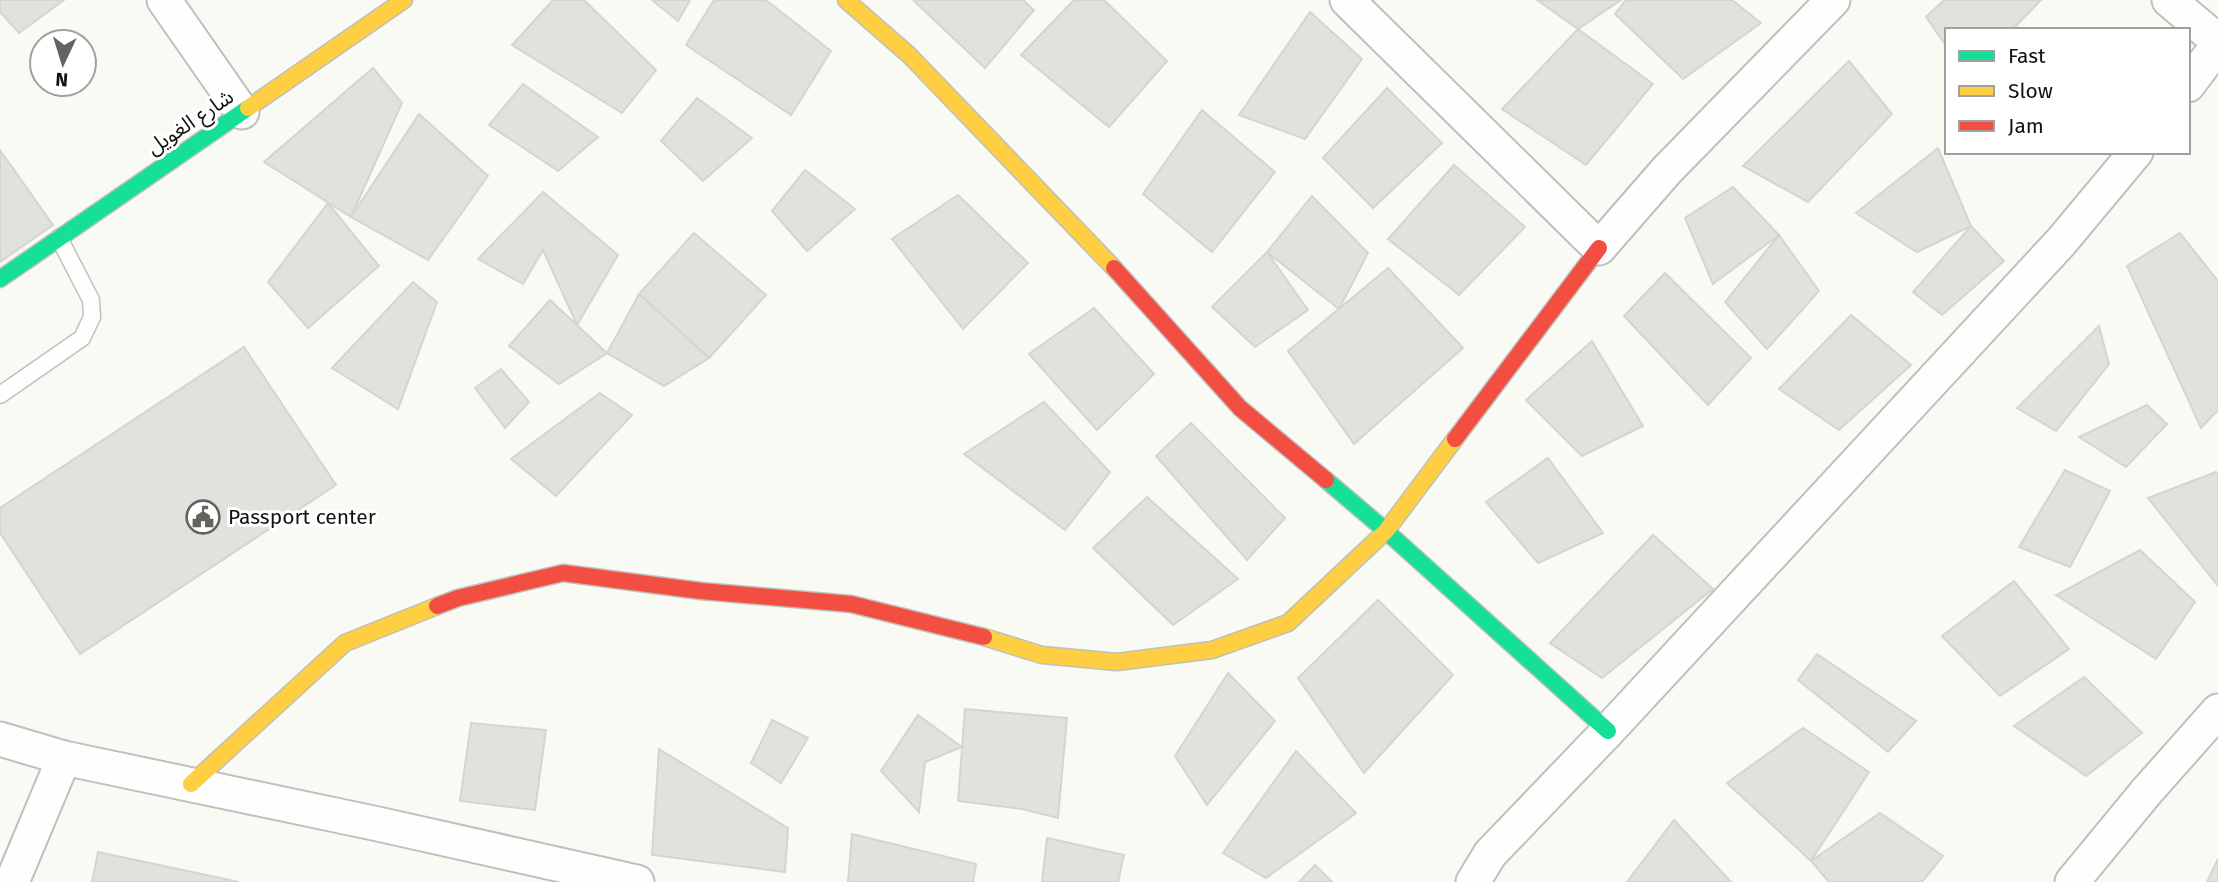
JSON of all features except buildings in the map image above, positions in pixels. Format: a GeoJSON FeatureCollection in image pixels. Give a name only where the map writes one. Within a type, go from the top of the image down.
{"type":"FeatureCollection","features":[{"type":"Feature","properties":{"kind":"street"},"geometry":{"type":"LineString","coordinates":[[164,0],[243,112]]}},
{"type":"Feature","properties":{"kind":"street","name":"شارع الغويل"},"geometry":{"type":"LineString","coordinates":[[0,279],[404,0]]}},
{"type":"Feature","properties":{"kind":"street"},"geometry":{"type":"LineString","coordinates":[[846,0],[909,55],[1136,291],[1240,408],[1386,531],[1608,731]]}},
{"type":"Feature","properties":{"kind":"street"},"geometry":{"type":"LineString","coordinates":[[1347,0],[1599,248]]}},
{"type":"Feature","properties":{"kind":"street"},"geometry":{"type":"LineString","coordinates":[[191,785],[345,643],[458,598],[563,573],[701,591],[851,604],[955,628],[1042,656],[1117,662],[1212,650],[1288,623],[1386,531],[1599,248],[1667,170],[1833,0]]}},
{"type":"Feature","properties":{"kind":"street"},"geometry":{"type":"LineString","coordinates":[[2169,0],[2218,43],[2190,82]]}},
{"type":"Feature","properties":{"kind":"street"},"geometry":{"type":"LineString","coordinates":[[1473,882],[1490,854],[1608,731],[2061,242],[2134,154]]}},
{"type":"Feature","properties":{"kind":"street"},"geometry":{"type":"LineString","coordinates":[[2072,882],[2147,791],[2218,712]]}},
{"type":"Feature","properties":{"kind":"street"},"geometry":{"type":"LineString","coordinates":[[4,735],[64,758],[637,882]]}},
{"type":"Feature","properties":{"kind":"street"},"geometry":{"type":"LineString","coordinates":[[12,882],[64,758]]}},
{"type":"Feature","properties":{"kind":"lane"},"geometry":{"type":"LineString","coordinates":[[0,395],[82,338],[92,317],[91,300],[59,238]]}},
{"type":"Feature","properties":{"kind":"traffic: fast"},"geometry":{"type":"LineString","coordinates":[[0,279],[248,108]]}},
{"type":"Feature","properties":{"kind":"traffic: fast"},"geometry":{"type":"LineString","coordinates":[[1326,480],[1608,731]]}},
{"type":"Feature","properties":{"kind":"traffic: slow"},"geometry":{"type":"LineString","coordinates":[[248,108],[404,0]]}},
{"type":"Feature","properties":{"kind":"traffic: slow"},"geometry":{"type":"LineString","coordinates":[[846,0],[909,55],[1114,268]]}},
{"type":"Feature","properties":{"kind":"traffic: slow"},"geometry":{"type":"LineString","coordinates":[[984,637],[1042,655],[1117,662],[1212,650],[1288,623],[1386,531],[1455,439]]}},
{"type":"Feature","properties":{"kind":"traffic: slow"},"geometry":{"type":"LineString","coordinates":[[191,784],[345,643],[437,606]]}},
{"type":"Feature","properties":{"kind":"traffic: jam"},"geometry":{"type":"LineString","coordinates":[[1455,439],[1599,248]]}},
{"type":"Feature","properties":{"kind":"traffic: jam"},"geometry":{"type":"LineString","coordinates":[[1114,268],[1240,408],[1326,480]]}},
{"type":"Feature","properties":{"kind":"traffic: jam"},"geometry":{"type":"LineString","coordinates":[[437,606],[458,598],[563,573],[701,591],[851,604],[984,637]]}},
{"type":"Feature","properties":{"kind":"place","name":"Passport center"},"geometry":{"type":"Point","coordinates":[203,517]}}]}
